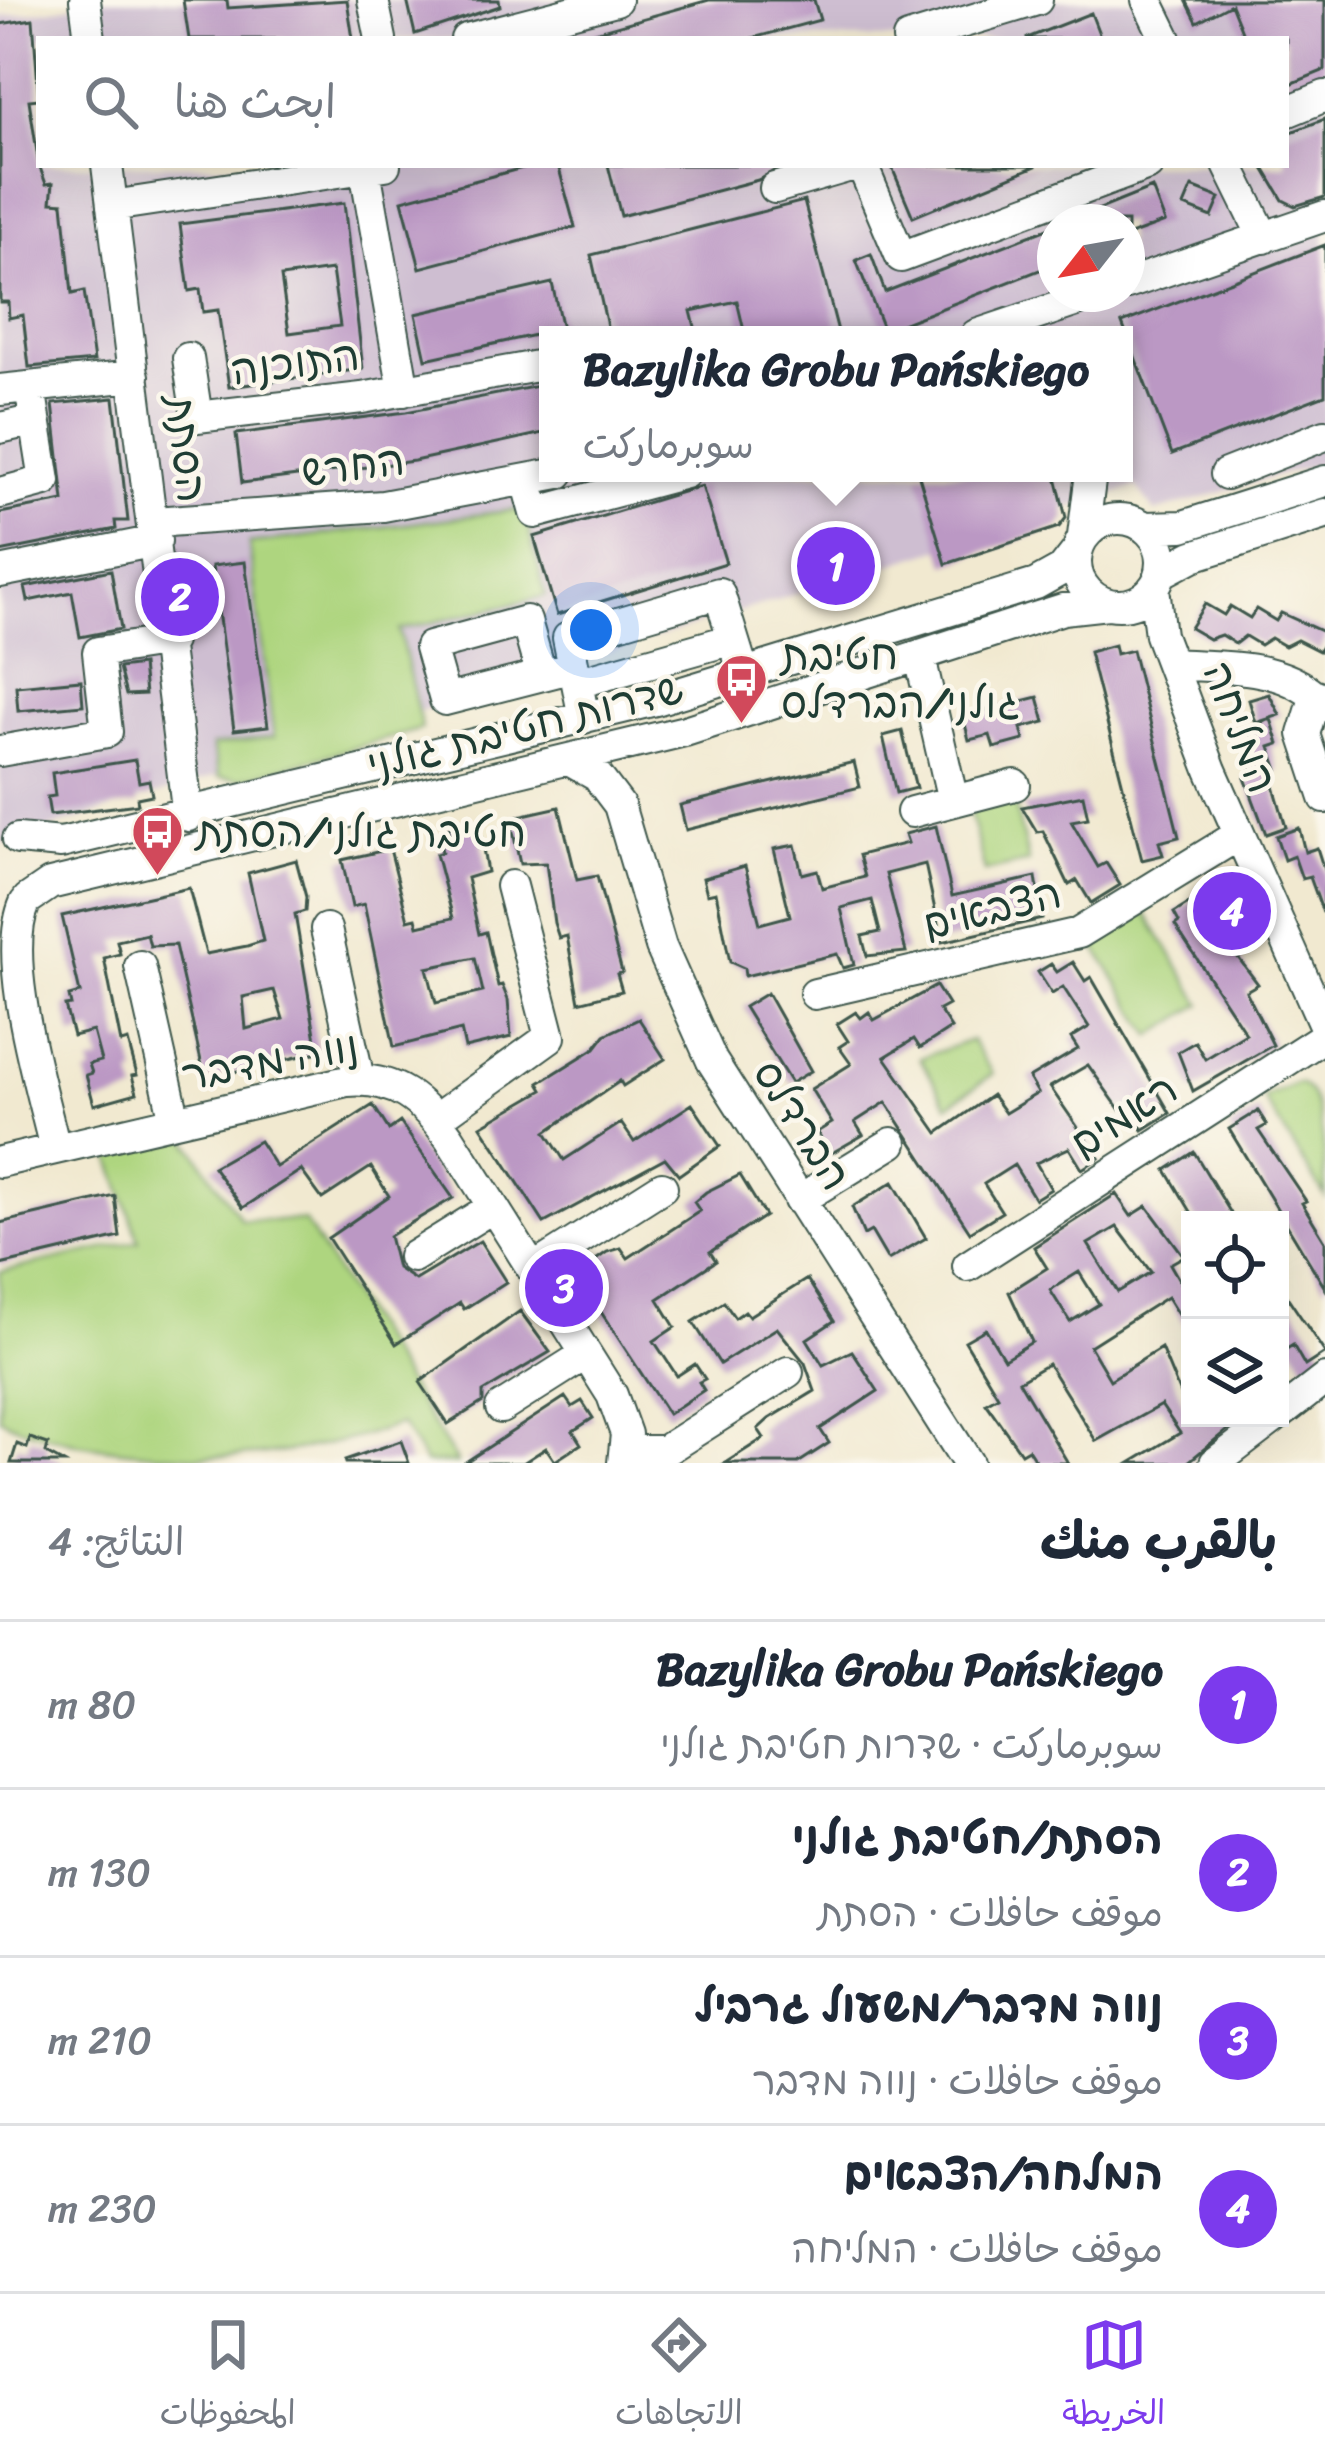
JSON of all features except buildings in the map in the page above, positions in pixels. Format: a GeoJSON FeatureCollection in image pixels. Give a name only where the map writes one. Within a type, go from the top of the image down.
{"type":"FeatureCollection","features":[{"type":"Feature","properties":{"kind":"street"},"geometry":{"type":"LineString","coordinates":[[57,0],[74,0]]}},
{"type":"Feature","properties":{"kind":"street"},"geometry":{"type":"LineString","coordinates":[[85,0],[90,36]]}},
{"type":"Feature","properties":{"kind":"street"},"geometry":{"type":"LineString","coordinates":[[373,0],[380,36]]}},
{"type":"Feature","properties":{"kind":"street"},"geometry":{"type":"LineString","coordinates":[[478,36],[616,0]]}},
{"type":"Feature","properties":{"kind":"street"},"geometry":{"type":"LineString","coordinates":[[918,36],[1037,0]]}},
{"type":"Feature","properties":{"kind":"street"},"geometry":{"type":"LineString","coordinates":[[1147,0],[1165,36]]}},
{"type":"Feature","properties":{"kind":"street"},"geometry":{"type":"LineString","coordinates":[[1289,111],[1325,96]]}},
{"type":"Feature","properties":{"kind":"street","name":"הסתת"},"geometry":{"type":"LineString","coordinates":[[106,168],[170,641],[188,815]]}},
{"type":"Feature","properties":{"kind":"street"},"geometry":{"type":"LineString","coordinates":[[112,206],[368,168]]}},
{"type":"Feature","properties":{"kind":"street","name":"התוכנה"},"geometry":{"type":"LineString","coordinates":[[375,168],[404,391]]}},
{"type":"Feature","properties":{"kind":"street"},"geometry":{"type":"LineString","coordinates":[[775,188],[847,168]]}},
{"type":"Feature","properties":{"kind":"street"},"geometry":{"type":"LineString","coordinates":[[859,168],[902,257],[1140,168]]}},
{"type":"Feature","properties":{"kind":"street"},"geometry":{"type":"LineString","coordinates":[[1229,168],[1264,238]]}},
{"type":"Feature","properties":{"kind":"street"},"geometry":{"type":"LineString","coordinates":[[1145,278],[1325,216]]}},
{"type":"Feature","properties":{"kind":"street","name":"התוכנה"},"geometry":{"type":"LineString","coordinates":[[188,358],[197,417],[404,391],[539,366]]}},
{"type":"Feature","properties":{"kind":"street"},"geometry":{"type":"LineString","coordinates":[[0,493],[45,481],[35,420],[15,388],[134,376]]}},
{"type":"Feature","properties":{"kind":"street"},"geometry":{"type":"LineString","coordinates":[[0,428],[35,420]]}},
{"type":"Feature","properties":{"kind":"street"},"geometry":{"type":"LineString","coordinates":[[1226,474],[1325,435]]}},
{"type":"Feature","properties":{"kind":"street","name":"החרש"},"geometry":{"type":"LineString","coordinates":[[0,572],[155,532],[383,506],[539,477]]}},
{"type":"Feature","properties":{"kind":"street"},"geometry":{"type":"LineString","coordinates":[[526,480],[535,513],[651,482]]}},
{"type":"Feature","properties":{"kind":"street"},"geometry":{"type":"LineString","coordinates":[[1080,544],[1104,521],[1183,526],[1325,481]]}},
{"type":"Feature","properties":{"kind":"street"},"geometry":{"type":"LineString","coordinates":[[1091,482],[1080,544],[1081,584],[1112,605],[1133,603],[1193,556],[1325,514]]}},
{"type":"Feature","properties":{"kind":"street"},"geometry":{"type":"LineString","coordinates":[[1099,482],[1160,548],[1157,580]]}},
{"type":"Feature","properties":{"kind":"street","name":"שדרות חטיבת גולני"},"geometry":{"type":"LineString","coordinates":[[9,835],[62,843],[584,718],[1036,584],[1063,569],[1080,544]]}},
{"type":"Feature","properties":{"kind":"street","name":"המליחה"},"geometry":{"type":"LineString","coordinates":[[1157,580],[1169,658],[1237,836],[1325,1031]]}},
{"type":"Feature","properties":{"kind":"street"},"geometry":{"type":"LineString","coordinates":[[584,718],[568,638],[719,593],[744,674]]}},
{"type":"Feature","properties":{"kind":"street","name":"שדרות חטיבת גולני"},"geometry":{"type":"LineString","coordinates":[[18,906],[50,884],[646,741],[1063,609],[1112,605]]}},
{"type":"Feature","properties":{"kind":"street","name":"המליחה"},"geometry":{"type":"LineString","coordinates":[[1112,605],[1148,627],[1169,658]]}},
{"type":"Feature","properties":{"kind":"street"},"geometry":{"type":"LineString","coordinates":[[541,674],[576,675],[734,639]]}},
{"type":"Feature","properties":{"kind":"street"},"geometry":{"type":"LineString","coordinates":[[0,752],[107,732],[98,652],[170,641]]}},
{"type":"Feature","properties":{"kind":"street"},"geometry":{"type":"LineString","coordinates":[[920,657],[953,801]]}},
{"type":"Feature","properties":{"kind":"street"},"geometry":{"type":"LineString","coordinates":[[1169,658],[1260,670],[1293,680],[1320,700],[1304,734],[1325,798]]}},
{"type":"Feature","properties":{"kind":"street"},"geometry":{"type":"LineString","coordinates":[[619,806],[625,777],[646,741]]}},
{"type":"Feature","properties":{"kind":"street","name":"הברדלס"},"geometry":{"type":"LineString","coordinates":[[569,760],[602,781],[619,806],[661,947],[692,1022],[799,1200],[968,1463]]}},
{"type":"Feature","properties":{"kind":"street"},"geometry":{"type":"LineString","coordinates":[[912,812],[1015,784]]}},
{"type":"Feature","properties":{"kind":"street"},"geometry":{"type":"LineString","coordinates":[[9,835],[35,868],[18,906],[16,982]]}},
{"type":"Feature","properties":{"kind":"street","name":"הצבאים"},"geometry":{"type":"LineString","coordinates":[[815,994],[1079,933],[1237,836]]}},
{"type":"Feature","properties":{"kind":"street"},"geometry":{"type":"LineString","coordinates":[[436,1119],[550,1037],[511,886]]}},
{"type":"Feature","properties":{"kind":"street"},"geometry":{"type":"LineString","coordinates":[[326,929],[359,1079]]}},
{"type":"Feature","properties":{"kind":"street"},"geometry":{"type":"LineString","coordinates":[[0,946],[16,982],[55,1149]]}},
{"type":"Feature","properties":{"kind":"street"},"geometry":{"type":"LineString","coordinates":[[140,966],[175,1121]]}},
{"type":"Feature","properties":{"kind":"street","name":"ראמים"},"geometry":{"type":"LineString","coordinates":[[968,1266],[1325,1031]]}},
{"type":"Feature","properties":{"kind":"street","name":"נווה מדבר"},"geometry":{"type":"LineString","coordinates":[[0,1162],[359,1079],[398,1088],[436,1119],[586,1354],[621,1416],[625,1457]]}},
{"type":"Feature","properties":{"kind":"street"},"geometry":{"type":"LineString","coordinates":[[799,1200],[892,1143]]}},
{"type":"Feature","properties":{"kind":"street"},"geometry":{"type":"LineString","coordinates":[[533,1269],[662,1187]]}},
{"type":"Feature","properties":{"kind":"street"},"geometry":{"type":"LineString","coordinates":[[413,1257],[493,1207]]}},
{"type":"Feature","properties":{"kind":"street"},"geometry":{"type":"LineString","coordinates":[[501,1408],[586,1354]]}},
{"type":"Feature","properties":{"kind":"street"},"geometry":{"type":"LineString","coordinates":[[625,1457],[664,1451],[788,1372]]}},
{"type":"Feature","properties":{"kind":"street"},"geometry":{"type":"LineString","coordinates":[[1289,1407],[1325,1379]]}},
{"type":"Feature","properties":{"kind":"street"},"geometry":{"type":"LineString","coordinates":[[1215,1463],[1262,1427]]}},
{"type":"Feature","properties":{"kind":"shaded area"},"geometry":{"type":"Polygon","coordinates":[[[73,0],[1325,0],[1325,462],[1155,512],[1136,487],[0,844],[0,17],[73,6],[73,0]]]}},
{"type":"Feature","properties":{"kind":"green space"},"geometry":{"type":"Polygon","coordinates":[[[523,509],[546,596],[399,630],[422,729],[240,779],[219,777],[212,746],[274,737],[249,544],[523,509]]]}},
{"type":"Feature","properties":{"kind":"green space"},"geometry":{"type":"Polygon","coordinates":[[[1013,798],[1029,862],[985,872],[969,808],[1013,798]]]}},
{"type":"Feature","properties":{"kind":"green space"},"geometry":{"type":"Polygon","coordinates":[[[1145,912],[1202,1004],[1152,1036],[1092,942],[1145,912]]]}},
{"type":"Feature","properties":{"kind":"green space"},"geometry":{"type":"Polygon","coordinates":[[[971,1040],[993,1074],[948,1105],[920,1058],[971,1040]]]}},
{"type":"Feature","properties":{"kind":"green space"},"geometry":{"type":"Polygon","coordinates":[[[1298,1083],[1307,1089],[1318,1114],[1325,1196],[1263,1098],[1298,1083]]]}},
{"type":"Feature","properties":{"kind":"green space"},"geometry":{"type":"Polygon","coordinates":[[[185,1136],[241,1220],[304,1221],[457,1463],[425,1463],[401,1424],[319,1446],[203,1456],[78,1444],[0,1418],[0,1272],[139,1241],[109,1153],[185,1136]]]}},
{"type":"Feature","properties":{"kind":"place","name":"Bazylika Grobu Pańskiego"},"geometry":{"type":"Point","coordinates":[836,566]}},
{"type":"Feature","properties":{"kind":"place","name":"הסתת/חטיבת גולני"},"geometry":{"type":"Point","coordinates":[180,597]}},
{"type":"Feature","properties":{"kind":"place","name":"חטיבת גולני/הברדלס"},"geometry":{"type":"Point","coordinates":[742,725]}},
{"type":"Feature","properties":{"kind":"place","name":"חטיבת גולני/הסתת"},"geometry":{"type":"Point","coordinates":[157,878]}},
{"type":"Feature","properties":{"kind":"place","name":"המלחה/הצבאים"},"geometry":{"type":"Point","coordinates":[1232,911]}},
{"type":"Feature","properties":{"kind":"place","name":"נווה מדבר/משעול גרביל"},"geometry":{"type":"Point","coordinates":[564,1288]}}]}
